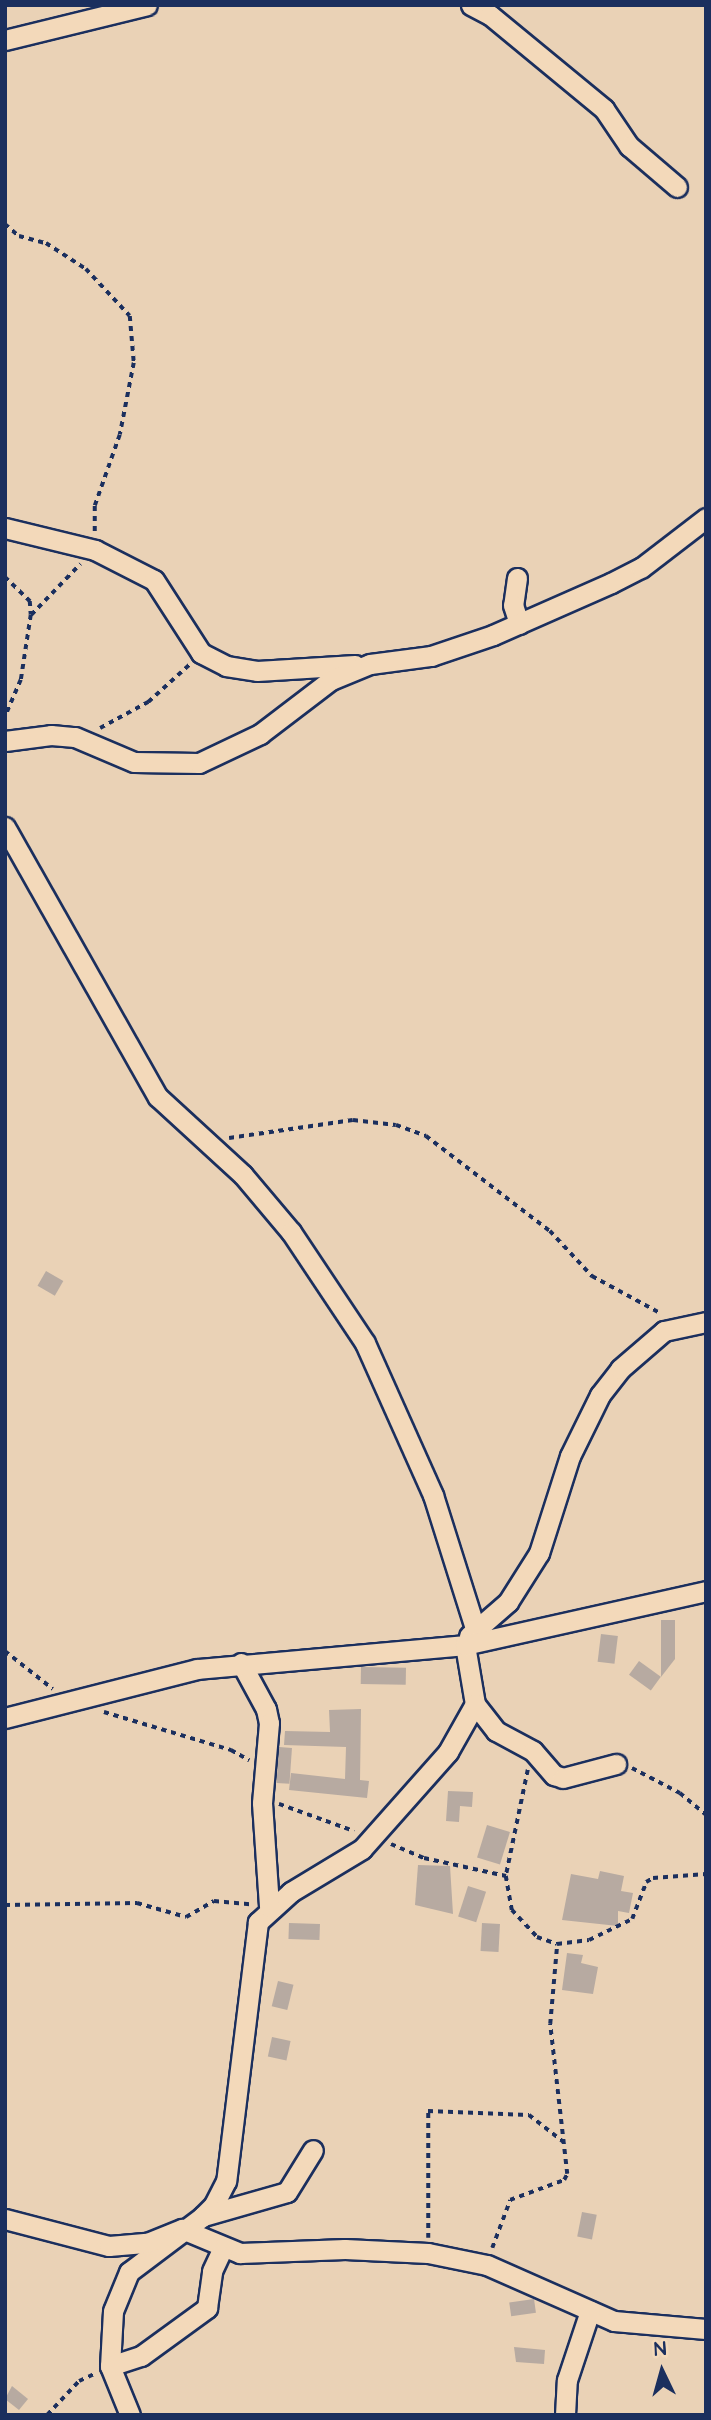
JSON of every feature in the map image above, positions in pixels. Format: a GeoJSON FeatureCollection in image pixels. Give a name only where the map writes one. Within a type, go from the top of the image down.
{"type":"FeatureCollection","features":[{"type":"Feature","properties":{"kind":"street"},"geometry":{"type":"LineString","coordinates":[[5,40],[147,5]]}},
{"type":"Feature","properties":{"kind":"street"},"geometry":{"type":"LineString","coordinates":[[471,5],[490,15],[604,109],[629,146],[677,187]]}},
{"type":"Feature","properties":{"kind":"street"},"geometry":{"type":"LineString","coordinates":[[5,528],[95,550],[154,580],[201,653],[226,666],[257,671],[370,664],[431,656],[519,624],[641,568],[697,537],[706,518]]}},
{"type":"Feature","properties":{"kind":"street"},"geometry":{"type":"LineString","coordinates":[[517,578],[513,605],[519,624]]}},
{"type":"Feature","properties":{"kind":"street"},"geometry":{"type":"LineString","coordinates":[[5,741],[75,737],[134,762],[199,763],[260,734],[331,680],[370,664]]}},
{"type":"Feature","properties":{"kind":"street"},"geometry":{"type":"LineString","coordinates":[[5,827],[138,1068],[158,1097],[243,1175],[291,1231],[365,1343],[433,1495],[475,1683],[475,1704],[448,1752],[372,1837],[341,1863],[269,1907],[254,1935],[226,2181],[214,2205],[202,2217],[153,2250],[124,2282],[113,2311],[110,2366],[130,2415]]}},
{"type":"Feature","properties":{"kind":"street"},"geometry":{"type":"LineString","coordinates":[[466,1641],[508,1602],[539,1553],[570,1456],[600,1395],[641,1348],[664,1331],[697,1322]]}},
{"type":"Feature","properties":{"kind":"street"},"geometry":{"type":"LineString","coordinates":[[5,1718],[241,1663],[466,1641],[706,1591]]}},
{"type":"Feature","properties":{"kind":"street"},"geometry":{"type":"LineString","coordinates":[[241,1663],[266,1709],[267,1771],[263,1833],[269,1907]]}},
{"type":"Feature","properties":{"kind":"street"},"geometry":{"type":"LineString","coordinates":[[475,1704],[508,1741],[533,1751],[554,1774],[563,1778],[616,1764]]}},
{"type":"Feature","properties":{"kind":"street"},"geometry":{"type":"LineString","coordinates":[[202,2217],[286,2192],[313,2150]]}},
{"type":"Feature","properties":{"kind":"street"},"geometry":{"type":"LineString","coordinates":[[5,2219],[109,2246],[148,2244],[182,2229],[240,2253],[345,2249],[428,2253],[487,2265],[614,2321],[706,2329]]}},
{"type":"Feature","properties":{"kind":"street"},"geometry":{"type":"LineString","coordinates":[[110,2366],[141,2356],[207,2308],[212,2271],[223,2247]]}},
{"type":"Feature","properties":{"kind":"street"},"geometry":{"type":"LineString","coordinates":[[565,2415],[567,2380],[590,2311]]}},
{"type":"Feature","properties":{"kind":"path"},"geometry":{"type":"LineString","coordinates":[[5,224],[19,236],[46,243],[86,269],[130,316],[134,363],[120,435],[95,506],[95,550],[50,590],[31,615]]}},
{"type":"Feature","properties":{"kind":"path"},"geometry":{"type":"LineString","coordinates":[[5,577],[30,601],[31,615],[21,680],[5,717]]}},
{"type":"Feature","properties":{"kind":"path"},"geometry":{"type":"LineString","coordinates":[[75,737],[148,702],[201,653]]}},
{"type":"Feature","properties":{"kind":"path"},"geometry":{"type":"LineString","coordinates":[[201,1135],[246,1136],[353,1119],[416,1132],[502,1192],[550,1231],[592,1276],[647,1307],[697,1322]]}},
{"type":"Feature","properties":{"kind":"path"},"geometry":{"type":"LineString","coordinates":[[5,1651],[70,1701],[231,1750],[267,1771]]}},
{"type":"Feature","properties":{"kind":"path"},"geometry":{"type":"LineString","coordinates":[[533,1751],[506,1876],[508,1898],[517,1920],[537,1937],[557,1944],[589,1940],[632,1919],[646,1882],[653,1878],[706,1874]]}},
{"type":"Feature","properties":{"kind":"path"},"geometry":{"type":"LineString","coordinates":[[616,1764],[654,1777],[706,1815]]}},
{"type":"Feature","properties":{"kind":"path"},"geometry":{"type":"LineString","coordinates":[[273,1802],[424,1858],[506,1876]]}},
{"type":"Feature","properties":{"kind":"path"},"geometry":{"type":"LineString","coordinates":[[5,1905],[127,1903],[177,1917],[194,1915],[220,1900],[269,1907]]}},
{"type":"Feature","properties":{"kind":"path"},"geometry":{"type":"LineString","coordinates":[[487,2265],[510,2200],[564,2180],[565,2143],[550,2024],[557,1944]]}},
{"type":"Feature","properties":{"kind":"path"},"geometry":{"type":"LineString","coordinates":[[428,2253],[428,2111],[529,2115],[565,2143]]}},
{"type":"Feature","properties":{"kind":"path"},"geometry":{"type":"LineString","coordinates":[[47,2415],[79,2381],[110,2366]]}},
{"type":"Feature","properties":{"kind":"building"},"geometry":{"type":"Polygon","coordinates":[[[46,1271],[63,1281],[55,1296],[38,1286],[46,1271]]]}},
{"type":"Feature","properties":{"kind":"building"},"geometry":{"type":"Polygon","coordinates":[[[661,1620],[675,1620],[675,1659],[661,1677],[661,1620]]]}},
{"type":"Feature","properties":{"kind":"building"},"geometry":{"type":"Polygon","coordinates":[[[601,1634],[618,1636],[614,1664],[598,1662],[601,1634]]]}},
{"type":"Feature","properties":{"kind":"building"},"geometry":{"type":"Polygon","coordinates":[[[639,1661],[661,1677],[651,1691],[629,1675],[639,1661]]]}},
{"type":"Feature","properties":{"kind":"building"},"geometry":{"type":"Polygon","coordinates":[[[361,1667],[406,1668],[406,1685],[361,1684],[361,1667]]]}},
{"type":"Feature","properties":{"kind":"building"},"geometry":{"type":"Polygon","coordinates":[[[361,1709],[360,1780],[369,1781],[367,1798],[289,1790],[291,1773],[345,1779],[346,1747],[284,1745],[285,1731],[330,1732],[329,1710],[361,1709]]]}},
{"type":"Feature","properties":{"kind":"building"},"geometry":{"type":"Polygon","coordinates":[[[279,1747],[292,1748],[289,1784],[276,1783],[279,1747]]]}},
{"type":"Feature","properties":{"kind":"building"},"geometry":{"type":"Polygon","coordinates":[[[448,1791],[473,1792],[472,1807],[460,1806],[459,1822],[446,1821],[448,1791]]]}},
{"type":"Feature","properties":{"kind":"building"},"geometry":{"type":"Polygon","coordinates":[[[487,1825],[510,1832],[500,1865],[477,1858],[487,1825]]]}},
{"type":"Feature","properties":{"kind":"building"},"geometry":{"type":"Polygon","coordinates":[[[418,1865],[450,1866],[453,1914],[415,1905],[418,1865]]]}},
{"type":"Feature","properties":{"kind":"building"},"geometry":{"type":"Polygon","coordinates":[[[600,1871],[624,1876],[621,1891],[633,1893],[629,1913],[618,1911],[618,1926],[562,1920],[571,1874],[598,1879],[600,1871]]]}},
{"type":"Feature","properties":{"kind":"building"},"geometry":{"type":"Polygon","coordinates":[[[468,1886],[486,1892],[476,1922],[458,1916],[468,1886]]]}},
{"type":"Feature","properties":{"kind":"building"},"geometry":{"type":"Polygon","coordinates":[[[289,1923],[320,1924],[319,1940],[288,1939],[289,1923]]]}},
{"type":"Feature","properties":{"kind":"building"},"geometry":{"type":"Polygon","coordinates":[[[482,1923],[500,1924],[499,1952],[481,1951],[482,1923]]]}},
{"type":"Feature","properties":{"kind":"building"},"geometry":{"type":"Polygon","coordinates":[[[567,1953],[583,1955],[581,1963],[598,1967],[593,1994],[562,1990],[567,1953]]]}},
{"type":"Feature","properties":{"kind":"building"},"geometry":{"type":"Polygon","coordinates":[[[278,1981],[294,1985],[287,2010],[272,2006],[278,1981]]]}},
{"type":"Feature","properties":{"kind":"building"},"geometry":{"type":"Polygon","coordinates":[[[272,2037],[291,2041],[286,2061],[268,2057],[272,2037]]]}},
{"type":"Feature","properties":{"kind":"building"},"geometry":{"type":"Polygon","coordinates":[[[582,2212],[597,2215],[592,2239],[577,2237],[582,2212]]]}},
{"type":"Feature","properties":{"kind":"building"},"geometry":{"type":"Polygon","coordinates":[[[534,2299],[536,2313],[511,2316],[509,2302],[534,2299]]]}},
{"type":"Feature","properties":{"kind":"building"},"geometry":{"type":"Polygon","coordinates":[[[514,2347],[545,2350],[544,2364],[516,2362],[514,2347]]]}},
{"type":"Feature","properties":{"kind":"building"},"geometry":{"type":"Polygon","coordinates":[[[12,2386],[28,2399],[19,2410],[5,2399],[12,2386]]]}}]}
